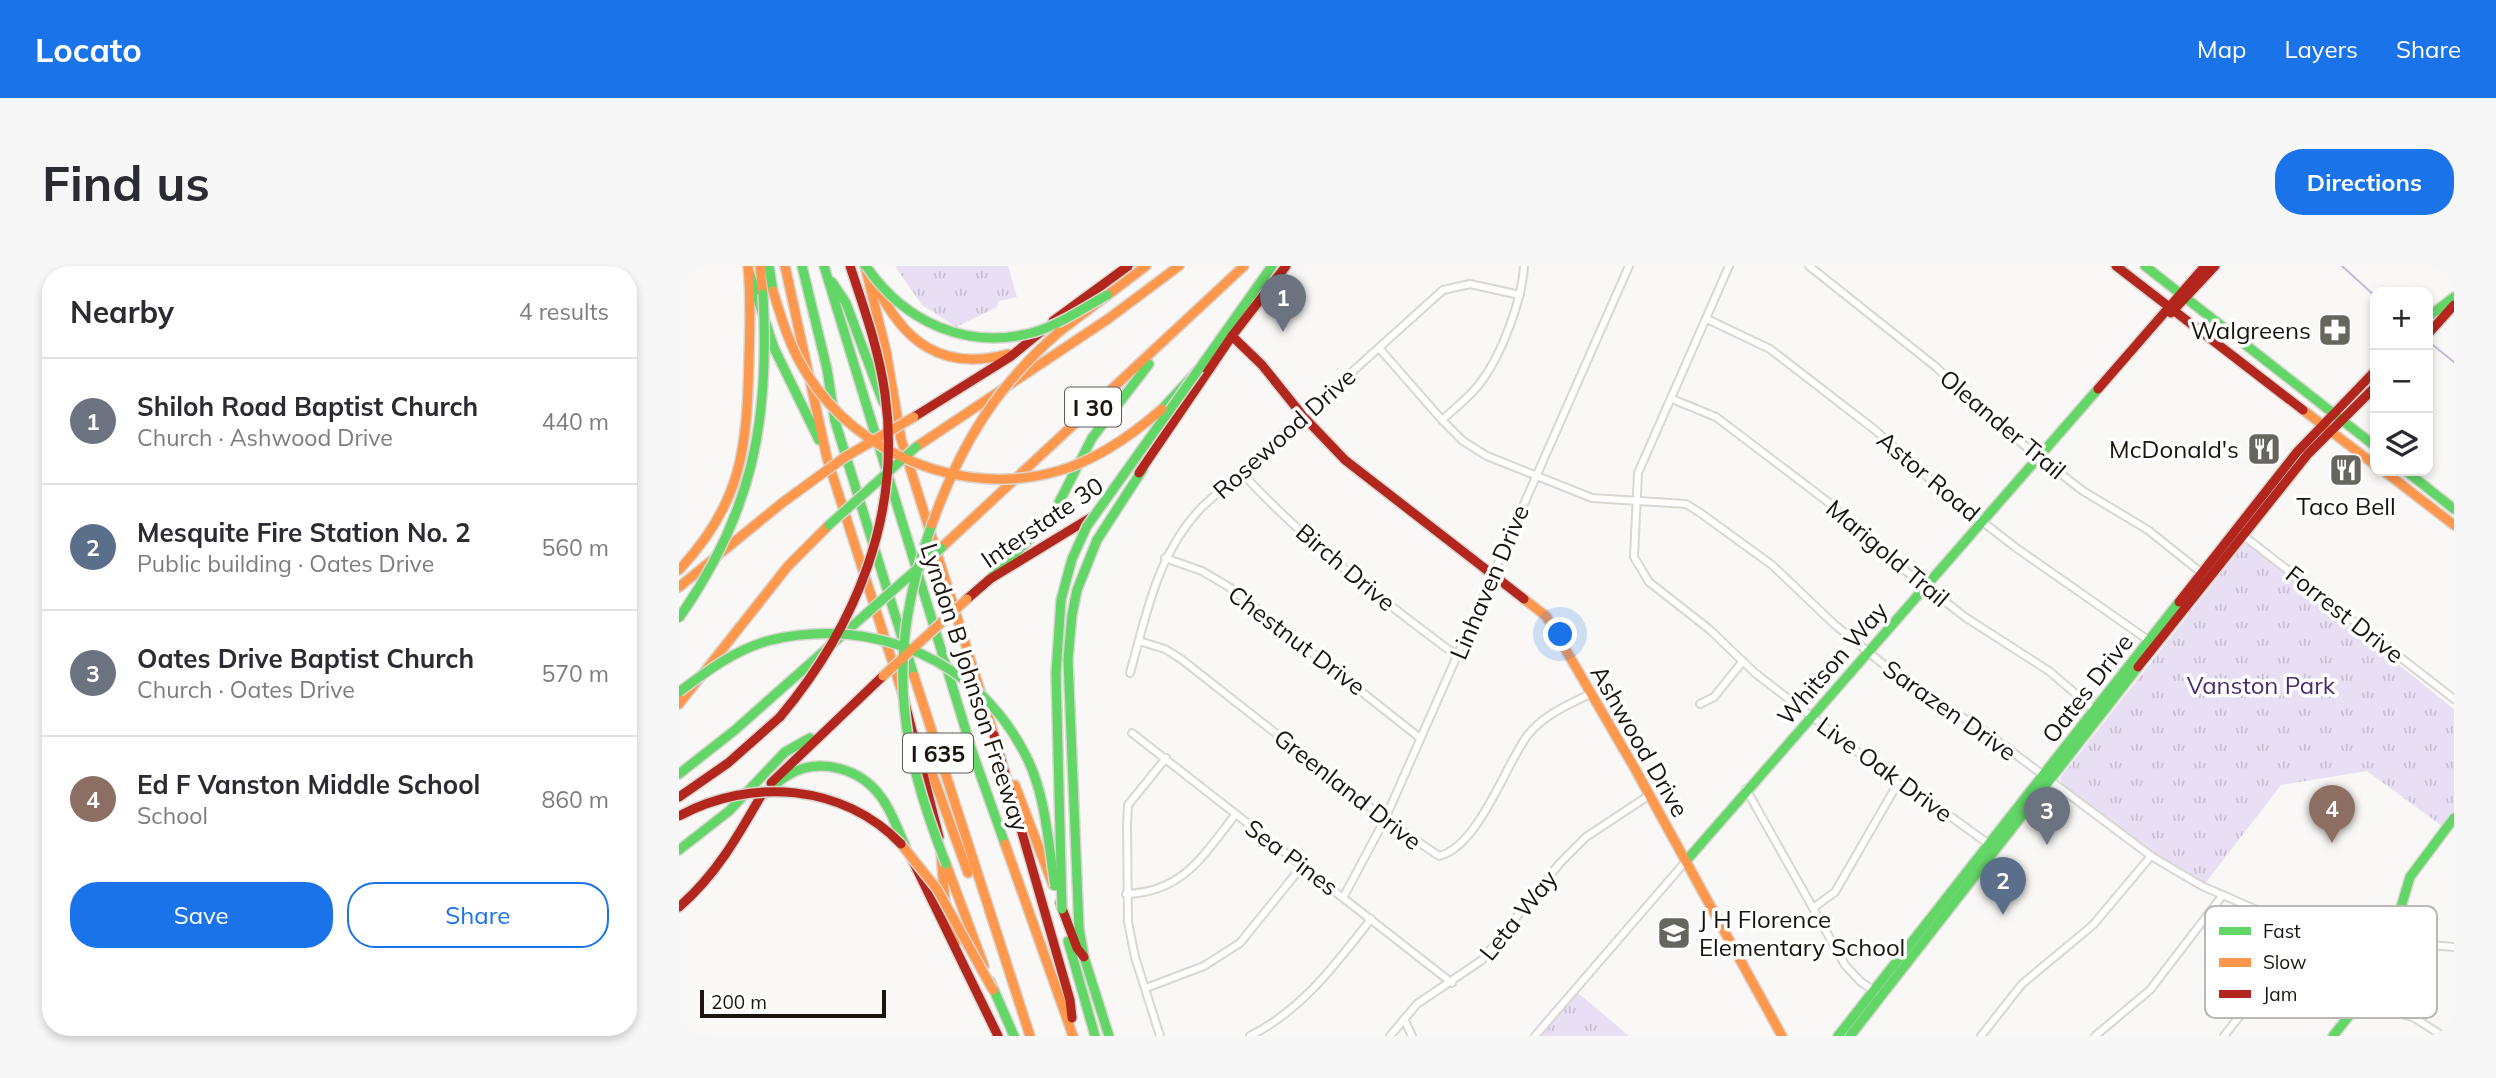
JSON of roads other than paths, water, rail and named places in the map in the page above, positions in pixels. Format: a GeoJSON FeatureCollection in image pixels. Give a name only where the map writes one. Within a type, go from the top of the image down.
{"type":"FeatureCollection","features":[{"type":"Feature","properties":{"kind":"main road"},"geometry":{"type":"LineString","coordinates":[[759,266],[793,354],[824,400],[848,424],[882,448],[933,470],[986,479],[1045,475],[1105,452],[1162,409],[1199,369]]}},
{"type":"Feature","properties":{"kind":"main road"},"geometry":{"type":"LineString","coordinates":[[679,618],[710,575],[741,507],[752,473],[765,405],[769,266]]}},
{"type":"Feature","properties":{"kind":"main road"},"geometry":{"type":"LineString","coordinates":[[785,266],[827,458],[907,708],[971,879],[985,904]]}},
{"type":"Feature","properties":{"kind":"main road","name":"I 635"},"geometry":{"type":"LineString","coordinates":[[802,266],[827,369],[835,421],[985,904],[1030,1036]]}},
{"type":"Feature","properties":{"kind":"main road"},"geometry":{"type":"LineString","coordinates":[[679,797],[739,754],[802,693],[841,636],[864,588],[882,518],[888,441],[880,369],[850,266]]}},
{"type":"Feature","properties":{"kind":"main road"},"geometry":{"type":"LineString","coordinates":[[866,266],[896,304],[919,320],[937,329],[975,338],[1015,337],[1037,331],[1107,295]]}},
{"type":"Feature","properties":{"kind":"main road"},"geometry":{"type":"LineString","coordinates":[[866,266],[891,315],[916,342],[935,355],[975,362],[1000,357],[1023,348]]}},
{"type":"Feature","properties":{"kind":"main road"},"geometry":{"type":"LineString","coordinates":[[866,266],[886,351],[901,439],[998,750],[1070,1000],[1073,1035]]}},
{"type":"Feature","properties":{"kind":"main road"},"geometry":{"type":"LineString","coordinates":[[679,587],[782,503],[845,457],[1023,348],[1057,318],[1128,266]]}},
{"type":"Feature","properties":{"kind":"main road"},"geometry":{"type":"LineString","coordinates":[[993,990],[915,776],[902,703],[907,625],[938,509],[955,464],[1000,390],[1033,355],[1146,266]]}},
{"type":"Feature","properties":{"kind":"main road","name":"I 30"},"geometry":{"type":"LineString","coordinates":[[679,704],[788,566],[829,525],[916,447],[1108,318],[1179,266]]}},
{"type":"Feature","properties":{"kind":"main road","name":"I 30"},"geometry":{"type":"LineString","coordinates":[[679,774],[735,730],[941,548],[1244,266]]}},
{"type":"Feature","properties":{"kind":"main road"},"geometry":{"type":"LineString","coordinates":[[1061,909],[1057,827],[1056,673],[1061,600],[1072,559],[1087,526],[1272,266]]}},
{"type":"Feature","properties":{"kind":"main road","name":"Interstate 30"},"geometry":{"type":"LineString","coordinates":[[679,907],[702,887],[733,846],[760,797],[782,769],[990,579],[1083,524],[1118,495],[1143,468],[1232,336],[1286,266]]}},
{"type":"Feature","properties":{"kind":"main road"},"geometry":{"type":"LineString","coordinates":[[2116,266],[2370,461]]}},
{"type":"Feature","properties":{"kind":"main road"},"geometry":{"type":"LineString","coordinates":[[2145,266],[2370,442]]}},
{"type":"Feature","properties":{"kind":"main road"},"geometry":{"type":"LineString","coordinates":[[2183,296],[2205,266]]}},
{"type":"Feature","properties":{"kind":"main road"},"geometry":{"type":"LineString","coordinates":[[2171,309],[2215,266]]}},
{"type":"Feature","properties":{"kind":"main road"},"geometry":{"type":"LineString","coordinates":[[749,269],[773,348],[827,458]]}},
{"type":"Feature","properties":{"kind":"main road"},"geometry":{"type":"LineString","coordinates":[[679,569],[706,540],[724,513],[741,467],[747,436],[749,269]]}},
{"type":"Feature","properties":{"kind":"main road"},"geometry":{"type":"LineString","coordinates":[[825,269],[846,303],[891,422],[901,439]]}},
{"type":"Feature","properties":{"kind":"main road","name":"Lyndon B Johnson Freeway"},"geometry":{"type":"LineString","coordinates":[[825,269],[973,754],[1073,1035]]}},
{"type":"Feature","properties":{"kind":"main road"},"geometry":{"type":"LineString","coordinates":[[2433,312],[2454,297]]}},
{"type":"Feature","properties":{"kind":"main road"},"geometry":{"type":"LineString","coordinates":[[2433,329],[2454,305]]}},
{"type":"Feature","properties":{"kind":"main road","name":"Whitson Way"},"geometry":{"type":"LineString","coordinates":[[1686,861],[2159,317],[2171,309]]}},
{"type":"Feature","properties":{"kind":"main road"},"geometry":{"type":"LineString","coordinates":[[990,579],[1052,516],[1092,438],[1174,333]]}},
{"type":"Feature","properties":{"kind":"main road","name":"Ashwood Drive"},"geometry":{"type":"LineString","coordinates":[[1232,336],[1262,365],[1303,416],[1354,467],[1546,616],[1686,861],[1781,1036]]}},
{"type":"Feature","properties":{"kind":"main road","name":"Oates Drive"},"geometry":{"type":"LineString","coordinates":[[1877,993],[1996,850],[2097,712],[2206,576],[2321,425],[2370,376]]}},
{"type":"Feature","properties":{"kind":"main road","name":"Oates Drive"},"geometry":{"type":"LineString","coordinates":[[2239,532],[2308,454],[2370,392]]}},
{"type":"Feature","properties":{"kind":"main road"},"geometry":{"type":"LineString","coordinates":[[1109,1036],[1084,957],[1079,928],[1074,845],[1069,638],[1077,590],[1086,563],[1097,540],[1143,468]]}},
{"type":"Feature","properties":{"kind":"main road"},"geometry":{"type":"LineString","coordinates":[[2390,476],[2454,525]]}},
{"type":"Feature","properties":{"kind":"main road"},"geometry":{"type":"LineString","coordinates":[[2412,476],[2454,509]]}},
{"type":"Feature","properties":{"kind":"main road"},"geometry":{"type":"LineString","coordinates":[[679,596],[688,580]]}},
{"type":"Feature","properties":{"kind":"main road"},"geometry":{"type":"LineString","coordinates":[[679,692],[705,671],[756,644],[804,632],[840,631],[900,642],[931,656],[968,682],[993,705],[1026,754],[1036,780],[1064,924],[1095,1036]]}},
{"type":"Feature","properties":{"kind":"main road"},"geometry":{"type":"LineString","coordinates":[[907,708],[938,832],[944,902],[955,944]]}},
{"type":"Feature","properties":{"kind":"main road"},"geometry":{"type":"LineString","coordinates":[[679,850],[729,811],[785,752],[823,732]]}},
{"type":"Feature","properties":{"kind":"main road"},"geometry":{"type":"LineString","coordinates":[[998,750],[1008,765],[1077,948],[1084,957]]}},
{"type":"Feature","properties":{"kind":"main road"},"geometry":{"type":"LineString","coordinates":[[760,797],[788,774],[801,769],[830,766],[860,776],[882,798],[998,1036]]}},
{"type":"Feature","properties":{"kind":"main road","name":"Oates Drive"},"geometry":{"type":"LineString","coordinates":[[1838,1036],[1853,1032],[1877,993],[1988,844],[2047,778]]}},
{"type":"Feature","properties":{"kind":"main road"},"geometry":{"type":"LineString","coordinates":[[679,816],[715,799],[763,789],[816,795],[869,815],[905,845],[934,882],[993,990],[1014,1036]]}},
{"type":"Feature","properties":{"kind":"main road"},"geometry":{"type":"LineString","coordinates":[[2401,906],[2410,877],[2454,818]]}},
{"type":"Feature","properties":{"kind":"main road"},"geometry":{"type":"LineString","coordinates":[[2333,1036],[2349,1018]]}},
{"type":"Feature","properties":{"kind":"street"},"geometry":{"type":"LineString","coordinates":[[1442,420],[1481,382],[1520,295],[1524,266]]}},
{"type":"Feature","properties":{"kind":"street","name":"Linhaven Drive"},"geometry":{"type":"LineString","coordinates":[[1344,896],[1385,819],[1629,266]]}},
{"type":"Feature","properties":{"kind":"street","name":"Live Oak Drive"},"geometry":{"type":"LineString","coordinates":[[1730,266],[1638,473],[1634,557],[1649,582],[1709,629],[1743,661],[1898,783],[1925,798],[1996,850]]}},
{"type":"Feature","properties":{"kind":"street","name":"Oleander Trail"},"geometry":{"type":"LineString","coordinates":[[1809,266],[1935,367],[1977,408],[2039,457],[2083,491],[2148,530],[2206,576]]}},
{"type":"Feature","properties":{"kind":"street","name":"Rosewood Drive"},"geometry":{"type":"LineString","coordinates":[[1130,673],[1165,558],[1182,528],[1443,290],[1464,284],[1520,295]]}},
{"type":"Feature","properties":{"kind":"street","name":"Astor Road"},"geometry":{"type":"LineString","coordinates":[[1707,319],[1770,349],[1875,430],[1981,520],[2151,643]]}},
{"type":"Feature","properties":{"kind":"street","name":"Sarazen Drive"},"geometry":{"type":"LineString","coordinates":[[1379,348],[1442,420],[1463,441],[1487,456],[1592,498],[1686,504],[1699,512],[1772,565],[1834,624],[1899,677],[1987,733],[2151,856],[2221,896],[2250,906]]}},
{"type":"Feature","properties":{"kind":"street","name":"Marigold Trail"},"geometry":{"type":"LineString","coordinates":[[1672,399],[1716,417],[1828,502],[1884,554],[1965,617],[2049,671],[2097,712]]}},
{"type":"Feature","properties":{"kind":"street","name":"Birch Drive"},"geometry":{"type":"LineString","coordinates":[[1241,472],[1296,526],[1399,612],[1457,656]]}},
{"type":"Feature","properties":{"kind":"street","name":"Forrest Drive"},"geometry":{"type":"LineString","coordinates":[[2239,532],[2454,699]]}},
{"type":"Feature","properties":{"kind":"street","name":"Chestnut Drive"},"geometry":{"type":"LineString","coordinates":[[1165,558],[1202,571],[1229,587],[1420,738]]}},
{"type":"Feature","properties":{"kind":"street","name":"Greenland Drive"},"geometry":{"type":"LineString","coordinates":[[1139,641],[1165,649],[1181,659],[1434,855],[1451,852],[1484,813],[1528,735],[1553,712],[1590,694]]}},
{"type":"Feature","properties":{"kind":"street"},"geometry":{"type":"LineString","coordinates":[[1700,704],[1714,696],[1743,661]]}},
{"type":"Feature","properties":{"kind":"street","name":"Sea Pines"},"geometry":{"type":"LineString","coordinates":[[1132,733],[1452,983]]}},
{"type":"Feature","properties":{"kind":"street"},"geometry":{"type":"LineString","coordinates":[[1160,1036],[1131,940],[1126,894],[1128,805],[1166,758]]}},
{"type":"Feature","properties":{"kind":"street"},"geometry":{"type":"LineString","coordinates":[[1813,908],[1835,892],[1898,783]]}},
{"type":"Feature","properties":{"kind":"street"},"geometry":{"type":"LineString","coordinates":[[1747,789],[1845,965],[1861,982],[1877,993]]}},
{"type":"Feature","properties":{"kind":"street","name":"Leta Way"},"geometry":{"type":"LineString","coordinates":[[1390,1036],[1417,1004],[1452,983],[1482,960],[1560,863],[1586,837],[1649,796]]}},
{"type":"Feature","properties":{"kind":"street"},"geometry":{"type":"LineString","coordinates":[[1126,894],[1155,891],[1184,876],[1236,814]]}},
{"type":"Feature","properties":{"kind":"street"},"geometry":{"type":"LineString","coordinates":[[1981,1036],[2022,985],[2093,925],[2151,856]]}},
{"type":"Feature","properties":{"kind":"street","name":"Whitson Way"},"geometry":{"type":"LineString","coordinates":[[1535,1036],[1686,861]]}},
{"type":"Feature","properties":{"kind":"street"},"geometry":{"type":"LineString","coordinates":[[1146,988],[1204,966],[1240,943],[1303,865]]}},
{"type":"Feature","properties":{"kind":"street"},"geometry":{"type":"LineString","coordinates":[[2213,906],[2221,896]]}},
{"type":"Feature","properties":{"kind":"street"},"geometry":{"type":"LineString","coordinates":[[2095,1036],[2150,990],[2205,917]]}},
{"type":"Feature","properties":{"kind":"street"},"geometry":{"type":"LineString","coordinates":[[1250,1036],[1279,1019],[1321,984],[1371,919]]}},
{"type":"Feature","properties":{"kind":"street"},"geometry":{"type":"LineString","coordinates":[[2224,1036],[2238,1018]]}},
{"type":"Feature","properties":{"kind":"street"},"geometry":{"type":"LineString","coordinates":[[2415,1018],[2442,1036]]}},
{"type":"Feature","properties":{"kind":"street"},"geometry":{"type":"LineString","coordinates":[[1404,1019],[1412,1036]]}},
{"type":"Feature","properties":{"kind":"waterway"},"geometry":{"type":"LineString","coordinates":[[2342,266],[2370,291]]}},
{"type":"Feature","properties":{"kind":"waterway"},"geometry":{"type":"LineString","coordinates":[[2433,345],[2454,362]]}},
{"type":"Feature","properties":{"kind":"place","name":"Walgreens"},"geometry":{"type":"Point","coordinates":[2335,330]}},
{"type":"Feature","properties":{"kind":"place","name":"Shiloh Road Baptist Church"},"geometry":{"type":"Point","coordinates":[1283,332]}},
{"type":"Feature","properties":{"kind":"place","name":"McDonald's"},"geometry":{"type":"Point","coordinates":[2264,449]}},
{"type":"Feature","properties":{"kind":"place","name":"Taco Bell"},"geometry":{"type":"Point","coordinates":[2346,470]}},
{"type":"Feature","properties":{"kind":"place","name":"Ed F Vanston Middle School"},"geometry":{"type":"Point","coordinates":[2332,843]}},
{"type":"Feature","properties":{"kind":"place","name":"Oates Drive Baptist Church"},"geometry":{"type":"Point","coordinates":[2047,845]}},
{"type":"Feature","properties":{"kind":"place","name":"Mesquite Fire Station No. 2"},"geometry":{"type":"Point","coordinates":[2003,915]}},
{"type":"Feature","properties":{"kind":"place","name":"J H Florence Elementary School"},"geometry":{"type":"Point","coordinates":[1674,933]}},
{"type":"Feature","properties":{"kind":"park label","name":"Vanston Park"},"geometry":{"type":"Point","coordinates":[2261,685]}}]}
